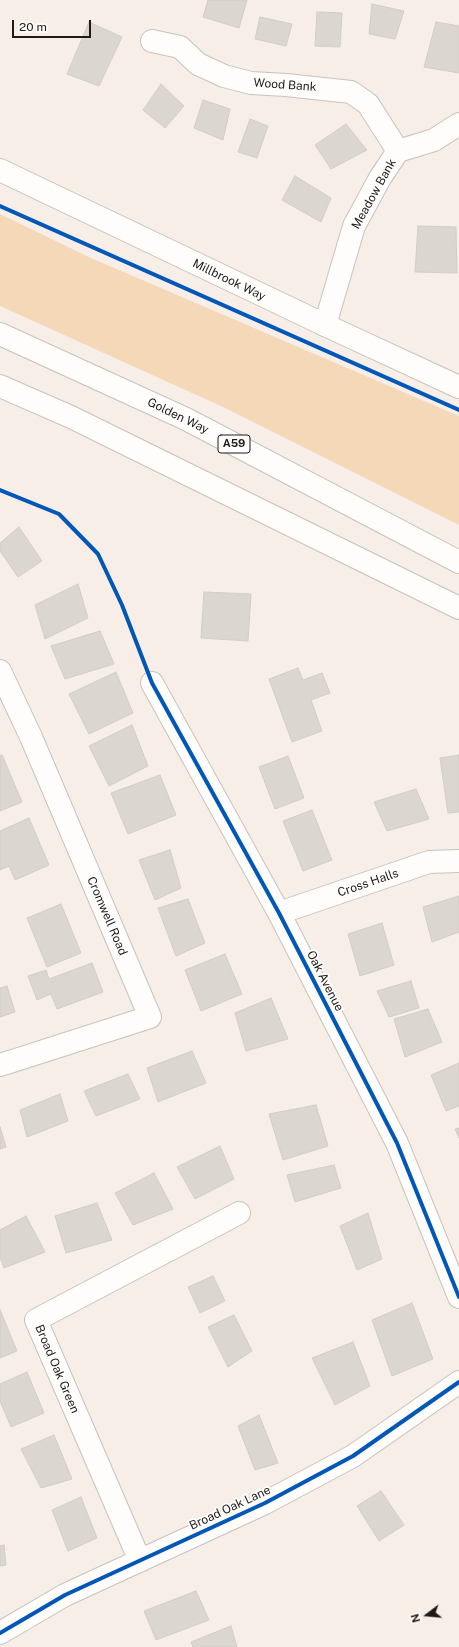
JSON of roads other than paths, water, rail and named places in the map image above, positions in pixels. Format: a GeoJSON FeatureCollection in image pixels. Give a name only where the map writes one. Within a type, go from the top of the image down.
{"type":"FeatureCollection","features":[{"type":"Feature","properties":{"kind":"main road","name":"Wood Bank"},"geometry":{"type":"LineString","coordinates":[[152,40],[180,47],[198,64],[224,76],[251,83],[351,92],[368,104],[398,151]]}},
{"type":"Feature","properties":{"kind":"main road","name":"Meadow Bank"},"geometry":{"type":"LineString","coordinates":[[325,325],[354,226],[380,178],[398,151],[434,140],[459,124]]}},
{"type":"Feature","properties":{"kind":"main road","name":"Millbrook Way"},"geometry":{"type":"LineString","coordinates":[[0,170],[325,325],[459,387]]}},
{"type":"Feature","properties":{"kind":"main road","name":"Golden Way"},"geometry":{"type":"LineString","coordinates":[[0,334],[186,419],[459,562]]}},
{"type":"Feature","properties":{"kind":"main road"},"geometry":{"type":"LineString","coordinates":[[0,386],[71,418],[459,608]]}},
{"type":"Feature","properties":{"kind":"main road","name":"Cromwell Road"},"geometry":{"type":"LineString","coordinates":[[0,671],[32,737],[150,1017],[0,1065]]}},
{"type":"Feature","properties":{"kind":"main road","name":"Oak Avenue"},"geometry":{"type":"LineString","coordinates":[[152,683],[279,913],[396,1143],[459,1297]]}},
{"type":"Feature","properties":{"kind":"main road","name":"Cross Halls"},"geometry":{"type":"LineString","coordinates":[[279,913],[429,862],[459,861]]}},
{"type":"Feature","properties":{"kind":"main road","name":"Broad Oak Green"},"geometry":{"type":"LineString","coordinates":[[140,1561],[36,1320],[239,1213]]}},
{"type":"Feature","properties":{"kind":"main road","name":"Broad Oak Lane"},"geometry":{"type":"LineString","coordinates":[[0,1633],[65,1595],[265,1503],[353,1456],[459,1382]]}}]}
